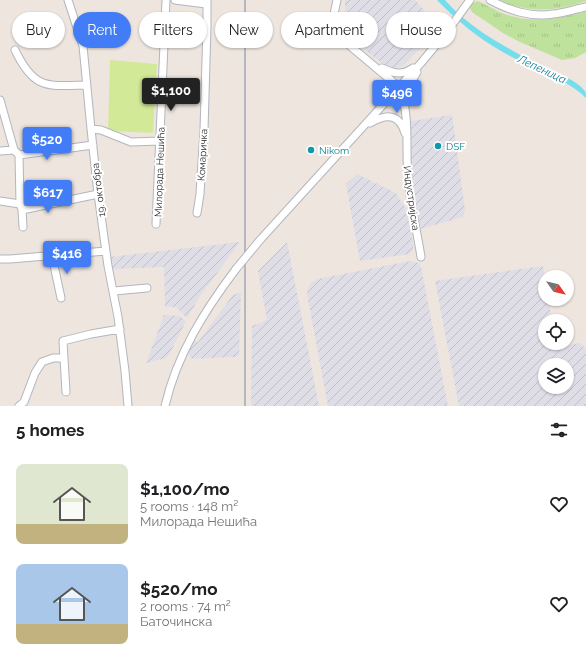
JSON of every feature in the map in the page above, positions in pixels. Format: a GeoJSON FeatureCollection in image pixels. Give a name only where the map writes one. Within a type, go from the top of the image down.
{"type":"FeatureCollection","features":[{"type":"Feature","properties":{"kind":"street","name":"19. октобра"},"geometry":{"type":"LineString","coordinates":[[68,0],[83,46],[98,194],[106,251],[120,329],[128,406]]}},
{"type":"Feature","properties":{"kind":"street","name":"Милорада Нешића"},"geometry":{"type":"LineString","coordinates":[[156,224],[166,0]]}},
{"type":"Feature","properties":{"kind":"street"},"geometry":{"type":"LineString","coordinates":[[175,0],[206,2]]}},
{"type":"Feature","properties":{"kind":"street","name":"Индустријска"},"geometry":{"type":"LineString","coordinates":[[337,0],[334,23],[338,33],[349,45],[374,64],[399,87],[404,101],[406,111],[408,180],[421,257]]}},
{"type":"Feature","properties":{"kind":"street"},"geometry":{"type":"LineString","coordinates":[[456,19],[470,0]]}},
{"type":"Feature","properties":{"kind":"street"},"geometry":{"type":"LineString","coordinates":[[490,0],[506,8],[524,13],[551,15],[586,7]]}},
{"type":"Feature","properties":{"kind":"street","name":"Комаричка"},"geometry":{"type":"LineString","coordinates":[[197,213],[204,130],[207,26],[206,2]]}},
{"type":"Feature","properties":{"kind":"street"},"geometry":{"type":"LineString","coordinates":[[165,406],[179,364],[190,340],[203,315],[236,269],[260,240],[434,48]]}},
{"type":"Feature","properties":{"kind":"street"},"geometry":{"type":"LineString","coordinates":[[406,111],[409,86],[418,70],[430,58],[434,48]]}},
{"type":"Feature","properties":{"kind":"street"},"geometry":{"type":"LineString","coordinates":[[14,50],[23,66],[30,75],[38,81],[51,85],[87,85]]}},
{"type":"Feature","properties":{"kind":"street"},"geometry":{"type":"LineString","coordinates":[[374,64],[398,74],[410,71],[421,63]]}},
{"type":"Feature","properties":{"kind":"street"},"geometry":{"type":"LineString","coordinates":[[384,73],[389,81],[391,91],[388,99]]}},
{"type":"Feature","properties":{"kind":"street"},"geometry":{"type":"LineString","coordinates":[[0,100],[16,152],[23,228]]}},
{"type":"Feature","properties":{"kind":"street"},"geometry":{"type":"LineString","coordinates":[[366,124],[382,117],[397,119],[403,127],[407,140]]}},
{"type":"Feature","properties":{"kind":"street"},"geometry":{"type":"LineString","coordinates":[[91,129],[101,130],[130,142],[160,141]]}},
{"type":"Feature","properties":{"kind":"street"},"geometry":{"type":"LineString","coordinates":[[0,150],[16,152],[93,145]]}},
{"type":"Feature","properties":{"kind":"street"},"geometry":{"type":"LineString","coordinates":[[0,201],[21,207],[98,194]]}},
{"type":"Feature","properties":{"kind":"street"},"geometry":{"type":"LineString","coordinates":[[0,259],[106,251]]}},
{"type":"Feature","properties":{"kind":"street"},"geometry":{"type":"LineString","coordinates":[[52,256],[61,298]]}},
{"type":"Feature","properties":{"kind":"street"},"geometry":{"type":"LineString","coordinates":[[114,291],[148,288]]}},
{"type":"Feature","properties":{"kind":"street"},"geometry":{"type":"LineString","coordinates":[[66,392],[63,341],[120,329]]}},
{"type":"Feature","properties":{"kind":"street"},"geometry":{"type":"LineString","coordinates":[[18,406],[24,402],[35,374],[42,362],[53,358],[64,358]]}},
{"type":"Feature","properties":{"kind":"shaded area"},"geometry":{"type":"Polygon","coordinates":[[[345,0],[415,0],[426,12],[386,12],[386,48],[421,48],[404,65],[397,68],[389,68],[362,48],[378,48],[378,12],[345,12],[345,0]]]}},
{"type":"Feature","properties":{"kind":"shaded area"},"geometry":{"type":"Polygon","coordinates":[[[452,115],[465,210],[463,217],[420,229],[412,186],[410,157],[411,121],[452,115]]]}},
{"type":"Feature","properties":{"kind":"shaded area"},"geometry":{"type":"Polygon","coordinates":[[[357,174],[396,193],[406,209],[413,243],[413,250],[409,254],[360,261],[346,184],[357,174]]]}},
{"type":"Feature","properties":{"kind":"shaded area"},"geometry":{"type":"Polygon","coordinates":[[[240,242],[201,295],[187,318],[176,307],[165,307],[164,267],[113,269],[110,257],[240,242]]]}},
{"type":"Feature","properties":{"kind":"shaded area"},"geometry":{"type":"Polygon","coordinates":[[[287,242],[319,406],[251,406],[252,326],[267,320],[258,271],[287,242]]]}},
{"type":"Feature","properties":{"kind":"shaded area"},"geometry":{"type":"Polygon","coordinates":[[[410,261],[419,263],[421,267],[448,406],[328,406],[307,294],[309,285],[318,279],[410,261]]]}},
{"type":"Feature","properties":{"kind":"shaded area"},"geometry":{"type":"Polygon","coordinates":[[[543,266],[544,270],[538,270],[538,306],[549,306],[551,314],[538,314],[538,350],[574,350],[574,344],[580,343],[586,349],[586,406],[459,406],[435,281],[543,266]]]}},
{"type":"Feature","properties":{"kind":"shaded area"},"geometry":{"type":"Polygon","coordinates":[[[241,292],[239,355],[235,357],[192,359],[187,353],[193,341],[198,342],[233,295],[241,292]]]}},
{"type":"Feature","properties":{"kind":"shaded area"},"geometry":{"type":"Polygon","coordinates":[[[164,315],[180,316],[186,321],[166,358],[146,363],[164,315]]]}},
{"type":"Feature","properties":{"kind":"green space"},"geometry":{"type":"Polygon","coordinates":[[[500,0],[586,1],[564,7],[543,10],[521,7],[500,0]]]}},
{"type":"Feature","properties":{"kind":"green space"},"geometry":{"type":"Polygon","coordinates":[[[477,1],[501,13],[525,19],[536,20],[556,18],[586,11],[586,52],[575,58],[562,60],[520,42],[503,33],[472,12],[470,8],[472,4],[477,1]]]}},
{"type":"Feature","properties":{"kind":"green space"},"geometry":{"type":"Polygon","coordinates":[[[110,60],[157,64],[153,133],[108,131],[110,60]]]}},
{"type":"Feature","properties":{"kind":"water","name":"Лепеница"},"geometry":{"type":"Polygon","coordinates":[[[437,0],[445,0],[467,21],[506,47],[576,83],[585,91],[586,98],[563,81],[519,61],[492,46],[456,18],[456,12],[449,12],[437,0]]]}},
{"type":"Feature","properties":{"kind":"railway"},"geometry":{"type":"LineString","coordinates":[[245,0],[245,406]]}},
{"type":"Feature","properties":{"kind":"place","name":"DSF"},"geometry":{"type":"Point","coordinates":[438,146]}},
{"type":"Feature","properties":{"kind":"place","name":"Nikom"},"geometry":{"type":"Point","coordinates":[311,150]}}]}
